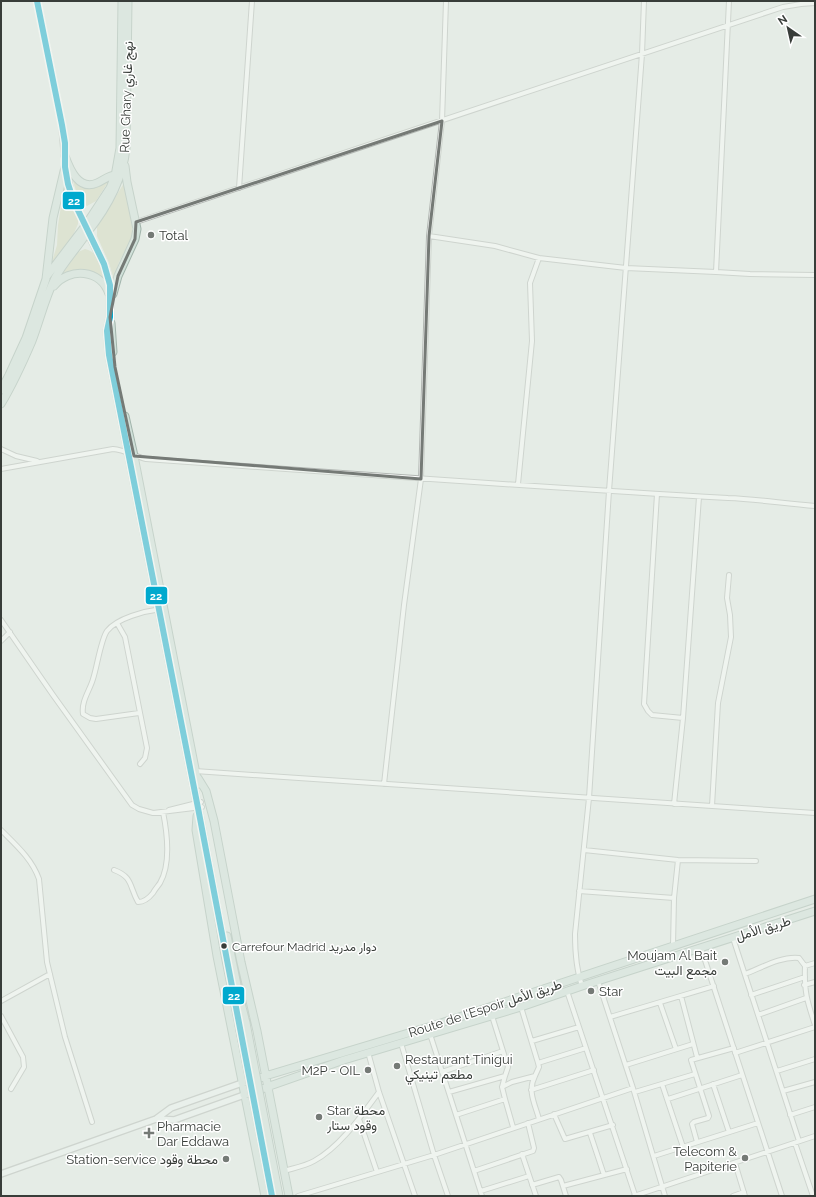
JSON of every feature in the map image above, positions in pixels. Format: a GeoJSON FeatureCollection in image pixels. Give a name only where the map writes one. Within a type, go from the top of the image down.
{"type":"FeatureCollection","features":[{"type":"Feature","properties":{"kind":"highway","name":"Rue Ghary نهج غاري"},"geometry":{"type":"LineString","coordinates":[[118,175],[120,148],[122,1]]}},
{"type":"Feature","properties":{"kind":"highway","name":"Rue Ghary نهج غاري"},"geometry":{"type":"LineString","coordinates":[[87,229],[109,200],[125,161],[128,72],[128,1]]}},
{"type":"Feature","properties":{"kind":"highway"},"geometry":{"type":"LineString","coordinates":[[66,156],[73,174],[82,182],[96,184],[118,175],[127,182]]}},
{"type":"Feature","properties":{"kind":"highway"},"geometry":{"type":"LineString","coordinates":[[111,302],[118,276],[135,239],[136,222],[127,182],[125,161]]}},
{"type":"Feature","properties":{"kind":"highway"},"geometry":{"type":"LineString","coordinates":[[1,390],[26,338],[47,276],[52,222],[65,167]]}},
{"type":"Feature","properties":{"kind":"highway"},"geometry":{"type":"LineString","coordinates":[[47,276],[87,229]]}},
{"type":"Feature","properties":{"kind":"highway"},"geometry":{"type":"LineString","coordinates":[[2,400],[16,377],[32,340],[48,293],[56,276],[87,229]]}},
{"type":"Feature","properties":{"kind":"highway"},"geometry":{"type":"LineString","coordinates":[[87,229],[108,274],[111,302],[107,332],[109,355],[127,452],[196,774],[199,806],[196,818],[196,830],[199,851],[217,956],[265,1196]]}},
{"type":"Feature","properties":{"kind":"highway"},"geometry":{"type":"LineString","coordinates":[[48,293],[57,282],[66,276],[82,273],[92,275],[101,281],[108,290],[111,302]]}},
{"type":"Feature","properties":{"kind":"highway"},"geometry":{"type":"LineString","coordinates":[[110,317],[115,367],[134,456],[161,609],[242,1024],[272,1196]]}},
{"type":"Feature","properties":{"kind":"highway"},"geometry":{"type":"LineString","coordinates":[[196,774],[206,791],[214,821],[289,1196]]}},
{"type":"Feature","properties":{"kind":"highway","name":"Route de l’Espoir طريق الأمل"},"geometry":{"type":"LineString","coordinates":[[242,1083],[407,1034],[815,900]]}},
{"type":"Feature","properties":{"kind":"highway","name":"طريق الأمل"},"geometry":{"type":"LineString","coordinates":[[344,1060],[521,1007],[582,986],[815,912]]}},
{"type":"Feature","properties":{"kind":"highway"},"geometry":{"type":"LineString","coordinates":[[242,1024],[279,1196]]}},
{"type":"Feature","properties":{"kind":"highway","name":"Route de l’Espoir طريق الأمل"},"geometry":{"type":"LineString","coordinates":[[244,1095],[344,1060]]}},
{"type":"Feature","properties":{"kind":"street"},"geometry":{"type":"LineString","coordinates":[[37,1],[62,125],[66,156],[65,167],[70,193],[87,229]]}},
{"type":"Feature","properties":{"kind":"street"},"geometry":{"type":"LineString","coordinates":[[239,188],[252,1]]}},
{"type":"Feature","properties":{"kind":"street"},"geometry":{"type":"LineString","coordinates":[[384,784],[404,605],[421,479],[429,236],[442,121],[446,1]]}},
{"type":"Feature","properties":{"kind":"street"},"geometry":{"type":"LineString","coordinates":[[582,986],[574,951],[589,798],[609,491],[642,54],[644,1]]}},
{"type":"Feature","properties":{"kind":"street"},"geometry":{"type":"LineString","coordinates":[[716,272],[729,1]]}},
{"type":"Feature","properties":{"kind":"street"},"geometry":{"type":"LineString","coordinates":[[136,222],[727,25],[783,7],[815,3]]}},
{"type":"Feature","properties":{"kind":"street"},"geometry":{"type":"LineString","coordinates":[[429,236],[495,246],[539,258],[626,268],[750,274],[815,274]]}},
{"type":"Feature","properties":{"kind":"street"},"geometry":{"type":"LineString","coordinates":[[518,484],[532,341],[530,282],[539,258]]}},
{"type":"Feature","properties":{"kind":"street"},"geometry":{"type":"LineString","coordinates":[[1,449],[16,456],[39,462]]}},
{"type":"Feature","properties":{"kind":"street"},"geometry":{"type":"LineString","coordinates":[[1,469],[106,450],[119,450],[146,459],[421,479],[729,498],[815,506]]}},
{"type":"Feature","properties":{"kind":"street"},"geometry":{"type":"LineString","coordinates":[[657,494],[644,704],[648,711],[652,714],[683,718]]}},
{"type":"Feature","properties":{"kind":"street"},"geometry":{"type":"LineString","coordinates":[[674,804],[683,718],[699,497]]}},
{"type":"Feature","properties":{"kind":"street"},"geometry":{"type":"LineString","coordinates":[[712,806],[718,703],[731,638],[730,615],[727,598],[729,575]]}},
{"type":"Feature","properties":{"kind":"street"},"geometry":{"type":"LineString","coordinates":[[140,713],[96,719],[90,718],[83,714],[83,706],[96,670],[107,631],[123,619],[161,609]]}},
{"type":"Feature","properties":{"kind":"street"},"geometry":{"type":"LineString","coordinates":[[1,620],[132,805],[147,812],[165,812],[199,806]]}},
{"type":"Feature","properties":{"kind":"street"},"geometry":{"type":"LineString","coordinates":[[117,623],[125,637],[147,748],[146,758],[140,764]]}},
{"type":"Feature","properties":{"kind":"street"},"geometry":{"type":"LineString","coordinates":[[1,641],[10,632]]}},
{"type":"Feature","properties":{"kind":"street"},"geometry":{"type":"LineString","coordinates":[[196,774],[384,784],[815,814]]}},
{"type":"Feature","properties":{"kind":"street"},"geometry":{"type":"LineString","coordinates":[[114,870],[129,878],[133,894],[138,902],[142,902],[149,898],[161,882],[166,862],[167,833],[165,812]]}},
{"type":"Feature","properties":{"kind":"street"},"geometry":{"type":"LineString","coordinates":[[1,830],[36,868],[39,879],[47,962],[65,1037],[92,1122]]}},
{"type":"Feature","properties":{"kind":"street"},"geometry":{"type":"LineString","coordinates":[[584,850],[678,860],[756,861]]}},
{"type":"Feature","properties":{"kind":"street"},"geometry":{"type":"LineString","coordinates":[[673,946],[674,898],[678,860]]}},
{"type":"Feature","properties":{"kind":"street"},"geometry":{"type":"LineString","coordinates":[[579,891],[674,898]]}},
{"type":"Feature","properties":{"kind":"street"},"geometry":{"type":"LineString","coordinates":[[733,938],[777,1071],[813,1196]]}},
{"type":"Feature","properties":{"kind":"street"},"geometry":{"type":"LineString","coordinates":[[701,948],[782,1196]]}},
{"type":"Feature","properties":{"kind":"street"},"geometry":{"type":"LineString","coordinates":[[735,1053],[815,1026],[806,998],[804,985],[805,966],[799,958],[778,961],[745,974]]}},
{"type":"Feature","properties":{"kind":"street"},"geometry":{"type":"LineString","coordinates":[[805,966],[815,963]]}},
{"type":"Feature","properties":{"kind":"street"},"geometry":{"type":"LineString","coordinates":[[1,1001],[50,974]]}},
{"type":"Feature","properties":{"kind":"street"},"geometry":{"type":"LineString","coordinates":[[751,995],[805,978]]}},
{"type":"Feature","properties":{"kind":"street"},"geometry":{"type":"LineString","coordinates":[[598,981],[634,1090],[665,1196]]}},
{"type":"Feature","properties":{"kind":"street"},"geometry":{"type":"LineString","coordinates":[[804,985],[815,982]]}},
{"type":"Feature","properties":{"kind":"street"},"geometry":{"type":"LineString","coordinates":[[610,1017],[714,986]]}},
{"type":"Feature","properties":{"kind":"street"},"geometry":{"type":"LineString","coordinates":[[567,991],[613,1125],[634,1196],[815,1136]]}},
{"type":"Feature","properties":{"kind":"street"},"geometry":{"type":"LineString","coordinates":[[681,996],[697,1057]]}},
{"type":"Feature","properties":{"kind":"street"},"geometry":{"type":"LineString","coordinates":[[758,1015],[806,998]]}},
{"type":"Feature","properties":{"kind":"street"},"geometry":{"type":"LineString","coordinates":[[660,1003],[676,1049]]}},
{"type":"Feature","properties":{"kind":"street"},"geometry":{"type":"LineString","coordinates":[[521,1007],[539,1067],[532,1083],[531,1090],[539,1119]]}},
{"type":"Feature","properties":{"kind":"street"},"geometry":{"type":"LineString","coordinates":[[1,1016],[23,1057],[24,1067],[11,1089]]}},
{"type":"Feature","properties":{"kind":"street"},"geometry":{"type":"LineString","coordinates":[[492,1016],[508,1067],[502,1087],[513,1128]]}},
{"type":"Feature","properties":{"kind":"street"},"geometry":{"type":"LineString","coordinates":[[532,1041],[579,1027]]}},
{"type":"Feature","properties":{"kind":"street"},"geometry":{"type":"LineString","coordinates":[[430,1034],[482,1194],[529,1176]]}},
{"type":"Feature","properties":{"kind":"street"},"geometry":{"type":"LineString","coordinates":[[401,1043],[448,1196]]}},
{"type":"Feature","properties":{"kind":"street"},"geometry":{"type":"LineString","coordinates":[[626,1065],[693,1044]]}},
{"type":"Feature","properties":{"kind":"street"},"geometry":{"type":"LineString","coordinates":[[538,1063],[586,1048]]}},
{"type":"Feature","properties":{"kind":"street"},"geometry":{"type":"LineString","coordinates":[[697,1142],[692,1124],[708,1118],[709,1116],[690,1060],[734,1048]]}},
{"type":"Feature","properties":{"kind":"street"},"geometry":{"type":"LineString","coordinates":[[442,1072],[503,1051]]}},
{"type":"Feature","properties":{"kind":"street"},"geometry":{"type":"LineString","coordinates":[[368,1052],[379,1092],[415,1196]]}},
{"type":"Feature","properties":{"kind":"street"},"geometry":{"type":"LineString","coordinates":[[777,1071],[815,1059]]}},
{"type":"Feature","properties":{"kind":"street"},"geometry":{"type":"LineString","coordinates":[[531,1090],[594,1070]]}},
{"type":"Feature","properties":{"kind":"street"},"geometry":{"type":"LineString","coordinates":[[298,1196],[434,1154],[603,1098],[662,1084],[695,1074]]}},
{"type":"Feature","properties":{"kind":"street"},"geometry":{"type":"LineString","coordinates":[[668,1099],[742,1074]]}},
{"type":"Feature","properties":{"kind":"street"},"geometry":{"type":"LineString","coordinates":[[449,1092],[505,1076]]}},
{"type":"Feature","properties":{"kind":"street"},"geometry":{"type":"LineString","coordinates":[[502,1087],[512,1082],[535,1076]]}},
{"type":"Feature","properties":{"kind":"street"},"geometry":{"type":"LineString","coordinates":[[782,1091],[815,1082]]}},
{"type":"Feature","properties":{"kind":"street","name":"Route de l’Espoir طريق الأمل"},"geometry":{"type":"LineString","coordinates":[[1,1174],[156,1119],[171,1108],[242,1083]]}},
{"type":"Feature","properties":{"kind":"street"},"geometry":{"type":"LineString","coordinates":[[662,1084],[683,1147]]}},
{"type":"Feature","properties":{"kind":"street"},"geometry":{"type":"LineString","coordinates":[[713,1084],[729,1132]]}},
{"type":"Feature","properties":{"kind":"street"},"geometry":{"type":"LineString","coordinates":[[284,1171],[313,1162],[338,1143],[359,1119],[379,1092]]}},
{"type":"Feature","properties":{"kind":"street","name":"Route de l’Espoir طريق الأمل"},"geometry":{"type":"LineString","coordinates":[[156,1119],[174,1120],[244,1095]]}},
{"type":"Feature","properties":{"kind":"street"},"geometry":{"type":"LineString","coordinates":[[456,1115],[505,1099]]}},
{"type":"Feature","properties":{"kind":"street"},"geometry":{"type":"LineString","coordinates":[[790,1115],[815,1107]]}},
{"type":"Feature","properties":{"kind":"street"},"geometry":{"type":"LineString","coordinates":[[554,1114],[565,1139],[613,1125]]}},
{"type":"Feature","properties":{"kind":"street"},"geometry":{"type":"LineString","coordinates":[[359,1119],[377,1172]]}},
{"type":"Feature","properties":{"kind":"street"},"geometry":{"type":"LineString","coordinates":[[474,1171],[534,1150],[528,1123]]}},
{"type":"Feature","properties":{"kind":"street"},"geometry":{"type":"LineString","coordinates":[[654,1156],[758,1123]]}},
{"type":"Feature","properties":{"kind":"street"},"geometry":{"type":"LineString","coordinates":[[590,1132],[604,1175]]}},
{"type":"Feature","properties":{"kind":"street"},"geometry":{"type":"LineString","coordinates":[[522,1154],[536,1196]]}},
{"type":"Feature","properties":{"kind":"street"},"geometry":{"type":"LineString","coordinates":[[733,1196],[745,1194],[735,1163]]}},
{"type":"Feature","properties":{"kind":"street"},"geometry":{"type":"LineString","coordinates":[[563,1186],[627,1169]]}},
{"type":"Feature","properties":{"kind":"street"},"geometry":{"type":"LineString","coordinates":[[532,1185],[559,1177],[566,1196]]}},
{"type":"Feature","properties":{"kind":"highlighted area"},"geometry":{"type":"Polygon","coordinates":[[[442,121],[429,236],[421,479],[134,456],[115,367],[110,317],[118,276],[135,239],[136,222],[442,121]]]}},
{"type":"Feature","properties":{"kind":"green space"},"geometry":{"type":"Polygon","coordinates":[[[110,179],[96,201],[87,206],[79,201],[73,181],[88,188],[92,188],[106,183],[110,179]]]}},
{"type":"Feature","properties":{"kind":"green space"},"geometry":{"type":"Polygon","coordinates":[[[124,183],[132,224],[132,233],[130,242],[119,262],[114,280],[109,263],[97,236],[97,227],[124,183]]]}},
{"type":"Feature","properties":{"kind":"green space"},"geometry":{"type":"Polygon","coordinates":[[[64,187],[78,218],[78,224],[71,240],[51,265],[57,245],[58,225],[64,187]]]}},
{"type":"Feature","properties":{"kind":"green space"},"geometry":{"type":"Polygon","coordinates":[[[85,249],[90,250],[97,257],[103,270],[105,280],[89,270],[80,270],[62,274],[78,252],[85,249]]]}},
{"type":"Feature","properties":{"kind":"transit line","name":"22"},"geometry":{"type":"LineString","coordinates":[[37,1],[62,125],[65,143],[65,167],[68,184],[74,202],[104,264],[110,285],[110,317],[107,331],[109,355],[272,1196]]}},
{"type":"Feature","properties":{"kind":"place","name":"Total"},"geometry":{"type":"Point","coordinates":[151,235]}},
{"type":"Feature","properties":{"kind":"place","name":"Carrefour Madrid دوار مدريد"},"geometry":{"type":"Point","coordinates":[224,946]}},
{"type":"Feature","properties":{"kind":"place","name":"Moujam Al Bait مجمع البيت"},"geometry":{"type":"Point","coordinates":[725,962]}},
{"type":"Feature","properties":{"kind":"place","name":"Star"},"geometry":{"type":"Point","coordinates":[591,991]}},
{"type":"Feature","properties":{"kind":"place","name":"Restaurant Tinigui مطعم تينيكي"},"geometry":{"type":"Point","coordinates":[397,1066]}},
{"type":"Feature","properties":{"kind":"place","name":"M2P - OIL"},"geometry":{"type":"Point","coordinates":[368,1070]}},
{"type":"Feature","properties":{"kind":"place","name":"Star محطة وقود ستار"},"geometry":{"type":"Point","coordinates":[319,1117]}},
{"type":"Feature","properties":{"kind":"place","name":"Pharmacie Dar Eddawa"},"geometry":{"type":"Point","coordinates":[149,1133]}},
{"type":"Feature","properties":{"kind":"place","name":"Telecom & Papiterie"},"geometry":{"type":"Point","coordinates":[745,1158]}},
{"type":"Feature","properties":{"kind":"place","name":"Station-service محطة وقود"},"geometry":{"type":"Point","coordinates":[226,1159]}}]}
